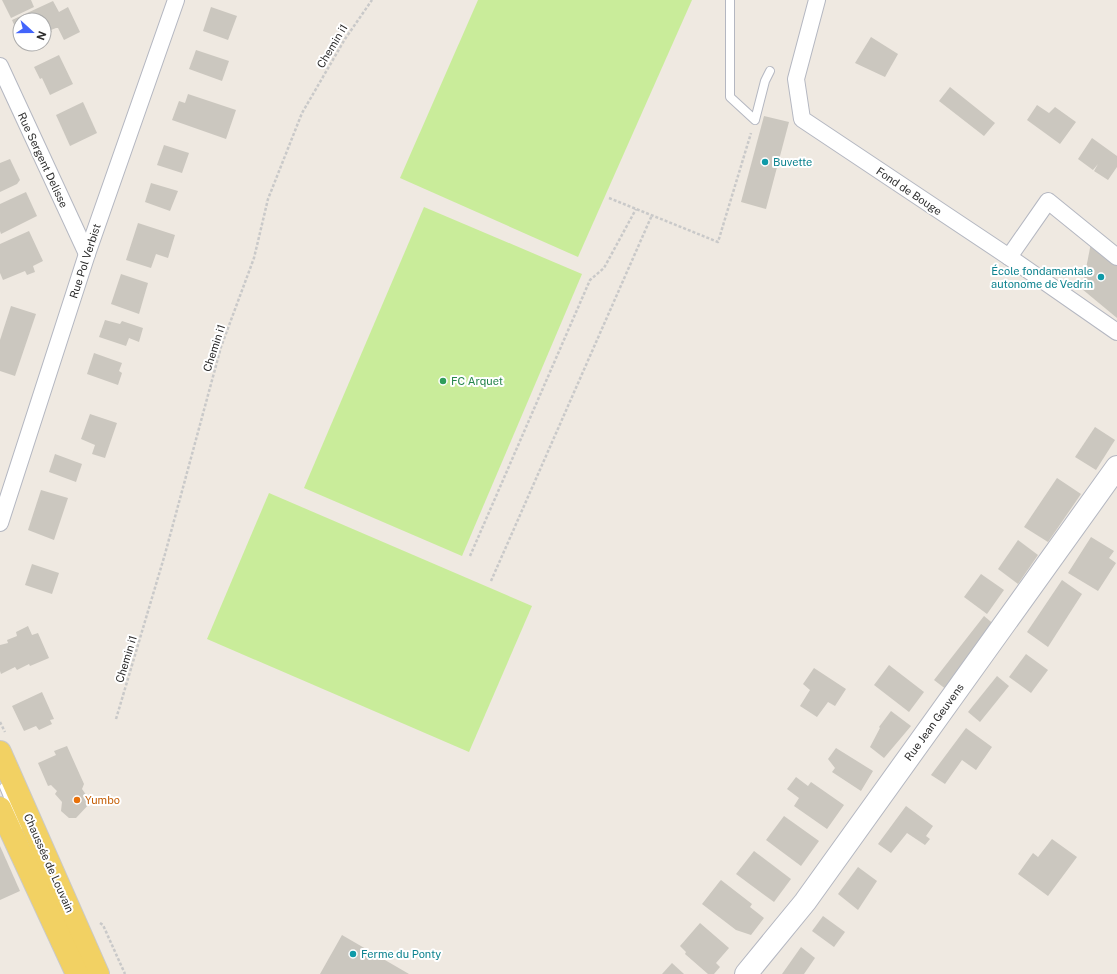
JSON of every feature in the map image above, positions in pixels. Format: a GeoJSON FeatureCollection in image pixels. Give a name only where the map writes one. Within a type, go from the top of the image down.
{"type":"FeatureCollection","features":[{"type":"Feature","properties":{"kind":"main road","name":"Chaussée de Louvain"},"geometry":{"type":"LineString","coordinates":[[0,752],[98,974]]}},
{"type":"Feature","properties":{"kind":"main road","name":"Chaussée de Louvain"},"geometry":{"type":"LineString","coordinates":[[0,808],[78,974]]}},
{"type":"Feature","properties":{"kind":"street","name":"Rue Pol Verbist"},"geometry":{"type":"LineString","coordinates":[[0,523],[87,254],[176,0]]}},
{"type":"Feature","properties":{"kind":"street","name":"Fond de Bouge"},"geometry":{"type":"LineString","coordinates":[[817,0],[796,79],[802,119],[1009,257],[1117,332]]}},
{"type":"Feature","properties":{"kind":"street","name":"Rue Sergent Delisse"},"geometry":{"type":"LineString","coordinates":[[0,66],[87,254]]}},
{"type":"Feature","properties":{"kind":"street"},"geometry":{"type":"LineString","coordinates":[[1009,257],[1048,202],[1117,257]]}},
{"type":"Feature","properties":{"kind":"street","name":"Rue Jean Geuvens"},"geometry":{"type":"LineString","coordinates":[[746,974],[805,902],[1117,467]]}},
{"type":"Feature","properties":{"kind":"lane"},"geometry":{"type":"LineString","coordinates":[[730,0],[730,97],[755,120],[765,81],[770,71]]}},
{"type":"Feature","properties":{"kind":"lane","name":"Chaussée de Louvain"},"geometry":{"type":"LineString","coordinates":[[0,778],[25,837]]}},
{"type":"Feature","properties":{"kind":"lane"},"geometry":{"type":"LineString","coordinates":[[71,940],[78,974]]}},
{"type":"Feature","properties":{"kind":"path","name":"Chemin i1"},"geometry":{"type":"LineString","coordinates":[[116,719],[165,554],[221,347],[254,258],[268,199],[302,113],[345,39],[372,0]]}},
{"type":"Feature","properties":{"kind":"path"},"geometry":{"type":"LineString","coordinates":[[609,198],[718,242],[755,120]]}},
{"type":"Feature","properties":{"kind":"path"},"geometry":{"type":"LineString","coordinates":[[470,556],[590,280],[604,268],[636,209]]}},
{"type":"Feature","properties":{"kind":"path"},"geometry":{"type":"LineString","coordinates":[[491,581],[652,215]]}},
{"type":"Feature","properties":{"kind":"green space"},"geometry":{"type":"Polygon","coordinates":[[[478,0],[692,0],[578,257],[400,178],[478,0]]]}},
{"type":"Feature","properties":{"kind":"green space","name":"FC Arquet"},"geometry":{"type":"Polygon","coordinates":[[[424,207],[582,274],[462,556],[304,488],[424,207]]]}},
{"type":"Feature","properties":{"kind":"green space"},"geometry":{"type":"Polygon","coordinates":[[[269,493],[532,606],[469,752],[207,639],[269,493]]]}},
{"type":"Feature","properties":{"kind":"building"},"geometry":{"type":"Polygon","coordinates":[[[2,0],[31,0],[34,7],[24,12],[12,12],[11,18],[2,0]]]}},
{"type":"Feature","properties":{"kind":"building"},"geometry":{"type":"Polygon","coordinates":[[[53,1],[59,12],[68,7],[80,32],[64,40],[58,28],[52,30],[52,12],[29,12],[53,1]]]}},
{"type":"Feature","properties":{"kind":"building"},"geometry":{"type":"Polygon","coordinates":[[[211,7],[237,16],[228,40],[203,31],[211,7]]]}},
{"type":"Feature","properties":{"kind":"building"},"geometry":{"type":"Polygon","coordinates":[[[871,37],[898,54],[885,77],[855,63],[871,37]]]}},
{"type":"Feature","properties":{"kind":"building"},"geometry":{"type":"Polygon","coordinates":[[[196,50],[229,61],[222,81],[189,69],[196,50]]]}},
{"type":"Feature","properties":{"kind":"building"},"geometry":{"type":"Polygon","coordinates":[[[59,55],[73,84],[50,95],[42,78],[40,79],[34,67],[59,55]]]}},
{"type":"Feature","properties":{"kind":"building"},"geometry":{"type":"Polygon","coordinates":[[[950,87],[995,123],[984,136],[939,101],[950,87]]]}},
{"type":"Feature","properties":{"kind":"building"},"geometry":{"type":"Polygon","coordinates":[[[188,94],[236,110],[226,139],[172,120],[179,101],[185,103],[188,94]]]}},
{"type":"Feature","properties":{"kind":"building"},"geometry":{"type":"Polygon","coordinates":[[[83,102],[97,133],[70,146],[56,115],[83,102]]]}},
{"type":"Feature","properties":{"kind":"building"},"geometry":{"type":"Polygon","coordinates":[[[1037,105],[1049,113],[1055,107],[1076,122],[1060,144],[1027,120],[1037,105]]]}},
{"type":"Feature","properties":{"kind":"building","name":"Buvette"},"geometry":{"type":"Polygon","coordinates":[[[764,116],[789,122],[766,209],[741,202],[764,116]]]}},
{"type":"Feature","properties":{"kind":"building"},"geometry":{"type":"Polygon","coordinates":[[[1092,138],[1117,156],[1117,167],[1108,180],[1094,171],[1098,164],[1093,170],[1078,159],[1092,138]]]}},
{"type":"Feature","properties":{"kind":"building"},"geometry":{"type":"Polygon","coordinates":[[[164,145],[189,153],[182,173],[157,165],[164,145]]]}},
{"type":"Feature","properties":{"kind":"building"},"geometry":{"type":"Polygon","coordinates":[[[10,159],[20,180],[17,184],[0,192],[0,163],[10,159]]]}},
{"type":"Feature","properties":{"kind":"building"},"geometry":{"type":"Polygon","coordinates":[[[151,183],[178,191],[170,211],[145,202],[151,183]]]}},
{"type":"Feature","properties":{"kind":"building"},"geometry":{"type":"Polygon","coordinates":[[[26,192],[37,216],[1,234],[0,204],[26,192]]]}},
{"type":"Feature","properties":{"kind":"building"},"geometry":{"type":"Polygon","coordinates":[[[138,223],[175,235],[168,258],[156,254],[151,268],[126,260],[138,223]]]}},
{"type":"Feature","properties":{"kind":"building"},"geometry":{"type":"Polygon","coordinates":[[[29,231],[43,261],[33,266],[35,272],[27,275],[25,271],[3,280],[0,273],[0,244],[29,231]]]}},
{"type":"Feature","properties":{"kind":"building","name":"École fondamentale autonome de Vedrin"},"geometry":{"type":"Polygon","coordinates":[[[1091,243],[1117,265],[1117,318],[1082,289],[1091,243]]]}},
{"type":"Feature","properties":{"kind":"building"},"geometry":{"type":"Polygon","coordinates":[[[121,274],[148,283],[139,314],[111,304],[121,274]]]}},
{"type":"Feature","properties":{"kind":"building"},"geometry":{"type":"Polygon","coordinates":[[[11,306],[36,314],[15,376],[0,371],[0,340],[11,306]]]}},
{"type":"Feature","properties":{"kind":"building"},"geometry":{"type":"Polygon","coordinates":[[[105,320],[120,324],[122,321],[143,328],[139,342],[129,338],[126,346],[99,337],[105,320]]]}},
{"type":"Feature","properties":{"kind":"building"},"geometry":{"type":"Polygon","coordinates":[[[94,353],[122,363],[119,371],[122,373],[118,385],[87,374],[94,353]]]}},
{"type":"Feature","properties":{"kind":"building"},"geometry":{"type":"Polygon","coordinates":[[[90,414],[117,423],[105,458],[92,454],[95,445],[81,439],[90,414]]]}},
{"type":"Feature","properties":{"kind":"building"},"geometry":{"type":"Polygon","coordinates":[[[1095,427],[1115,440],[1096,470],[1075,457],[1095,427]]]}},
{"type":"Feature","properties":{"kind":"building"},"geometry":{"type":"Polygon","coordinates":[[[55,454],[82,464],[76,482],[49,472],[55,454]]]}},
{"type":"Feature","properties":{"kind":"building"},"geometry":{"type":"Polygon","coordinates":[[[1057,478],[1081,494],[1048,542],[1024,527],[1057,478]]]}},
{"type":"Feature","properties":{"kind":"building"},"geometry":{"type":"Polygon","coordinates":[[[41,490],[68,498],[54,540],[28,530],[41,490]]]}},
{"type":"Feature","properties":{"kind":"building"},"geometry":{"type":"Polygon","coordinates":[[[1091,537],[1114,551],[1109,558],[1116,563],[1098,591],[1068,573],[1091,537]]]}},
{"type":"Feature","properties":{"kind":"building"},"geometry":{"type":"Polygon","coordinates":[[[1018,540],[1038,555],[1018,584],[998,569],[1018,540]]]}},
{"type":"Feature","properties":{"kind":"building"},"geometry":{"type":"Polygon","coordinates":[[[32,564],[59,573],[52,594],[25,585],[32,564]]]}},
{"type":"Feature","properties":{"kind":"building"},"geometry":{"type":"Polygon","coordinates":[[[981,574],[1004,590],[987,614],[964,597],[981,574]]]}},
{"type":"Feature","properties":{"kind":"building"},"geometry":{"type":"Polygon","coordinates":[[[1062,580],[1082,594],[1048,647],[1027,632],[1062,580]]]}},
{"type":"Feature","properties":{"kind":"building"},"geometry":{"type":"Polygon","coordinates":[[[984,616],[996,626],[947,690],[934,680],[984,616]]]}},
{"type":"Feature","properties":{"kind":"building"},"geometry":{"type":"Polygon","coordinates":[[[28,626],[32,635],[38,633],[49,658],[30,666],[29,664],[17,670],[15,667],[1,674],[0,645],[8,643],[7,640],[17,636],[16,632],[28,626]]]}},
{"type":"Feature","properties":{"kind":"building"},"geometry":{"type":"Polygon","coordinates":[[[1026,654],[1048,670],[1031,693],[1009,677],[1026,654]]]}},
{"type":"Feature","properties":{"kind":"building"},"geometry":{"type":"Polygon","coordinates":[[[889,665],[924,692],[909,712],[874,685],[889,665]]]}},
{"type":"Feature","properties":{"kind":"building"},"geometry":{"type":"Polygon","coordinates":[[[814,668],[846,689],[835,706],[828,702],[817,717],[800,706],[810,690],[803,684],[814,668]]]}},
{"type":"Feature","properties":{"kind":"building"},"geometry":{"type":"Polygon","coordinates":[[[997,676],[1009,686],[980,722],[968,712],[997,676]]]}},
{"type":"Feature","properties":{"kind":"building"},"geometry":{"type":"Polygon","coordinates":[[[42,692],[54,719],[50,720],[52,724],[39,730],[36,726],[24,731],[12,706],[42,692]]]}},
{"type":"Feature","properties":{"kind":"building"},"geometry":{"type":"Polygon","coordinates":[[[891,711],[911,726],[884,758],[870,747],[880,728],[879,727],[891,711]]]}},
{"type":"Feature","properties":{"kind":"building"},"geometry":{"type":"Polygon","coordinates":[[[966,728],[992,747],[976,770],[962,760],[945,784],[931,775],[966,728]]]}},
{"type":"Feature","properties":{"kind":"building"},"geometry":{"type":"Polygon","coordinates":[[[67,746],[84,784],[82,789],[91,802],[76,818],[69,818],[61,811],[62,802],[55,794],[57,791],[51,785],[48,786],[38,763],[56,755],[54,751],[67,746]]]}},
{"type":"Feature","properties":{"kind":"building"},"geometry":{"type":"Polygon","coordinates":[[[836,748],[873,771],[861,791],[832,772],[835,768],[828,759],[836,748]]]}},
{"type":"Feature","properties":{"kind":"building"},"geometry":{"type":"Polygon","coordinates":[[[796,777],[808,786],[811,782],[844,805],[827,829],[794,806],[799,798],[787,789],[796,777]]]}},
{"type":"Feature","properties":{"kind":"building"},"geometry":{"type":"Polygon","coordinates":[[[906,806],[933,826],[926,836],[930,839],[925,845],[907,833],[891,853],[878,844],[906,806]]]}},
{"type":"Feature","properties":{"kind":"building"},"geometry":{"type":"Polygon","coordinates":[[[784,816],[819,841],[801,866],[766,840],[784,816]]]}},
{"type":"Feature","properties":{"kind":"building"},"geometry":{"type":"Polygon","coordinates":[[[1052,839],[1077,857],[1048,896],[1018,874],[1033,853],[1038,857],[1052,839]]]}},
{"type":"Feature","properties":{"kind":"building"},"geometry":{"type":"Polygon","coordinates":[[[0,846],[20,891],[0,900],[0,846]]]}},
{"type":"Feature","properties":{"kind":"building"},"geometry":{"type":"Polygon","coordinates":[[[754,851],[791,879],[774,902],[736,874],[754,851]]]}},
{"type":"Feature","properties":{"kind":"building"},"geometry":{"type":"Polygon","coordinates":[[[858,867],[877,881],[858,910],[838,894],[858,867]]]}},
{"type":"Feature","properties":{"kind":"building"},"geometry":{"type":"Polygon","coordinates":[[[721,880],[752,904],[750,907],[764,918],[751,935],[736,930],[702,904],[721,880]]]}},
{"type":"Feature","properties":{"kind":"building"},"geometry":{"type":"Polygon","coordinates":[[[823,916],[845,932],[834,947],[812,931],[823,916]]]}},
{"type":"Feature","properties":{"kind":"building"},"geometry":{"type":"Polygon","coordinates":[[[700,923],[729,948],[716,963],[720,967],[714,974],[708,974],[685,954],[686,952],[680,946],[700,923]]]}},
{"type":"Feature","properties":{"kind":"building","name":"Ferme du Ponty"},"geometry":{"type":"Polygon","coordinates":[[[342,935],[409,974],[320,974],[342,935]]]}},
{"type":"Feature","properties":{"kind":"building"},"geometry":{"type":"Polygon","coordinates":[[[801,947],[815,958],[804,974],[782,974],[801,947]]]}},
{"type":"Feature","properties":{"kind":"building"},"geometry":{"type":"Polygon","coordinates":[[[672,963],[684,974],[662,974],[672,963]]]}},
{"type":"Feature","properties":{"kind":"place","name":"Buvette"},"geometry":{"type":"Point","coordinates":[765,162]}},
{"type":"Feature","properties":{"kind":"place","name":"École fondamentale autonome de Vedrin"},"geometry":{"type":"Point","coordinates":[1101,277]}},
{"type":"Feature","properties":{"kind":"place","name":"FC Arquet"},"geometry":{"type":"Point","coordinates":[443,381]}},
{"type":"Feature","properties":{"kind":"place","name":"Yumbo"},"geometry":{"type":"Point","coordinates":[77,800]}},
{"type":"Feature","properties":{"kind":"place","name":"Ferme du Ponty"},"geometry":{"type":"Point","coordinates":[353,954]}}]}
